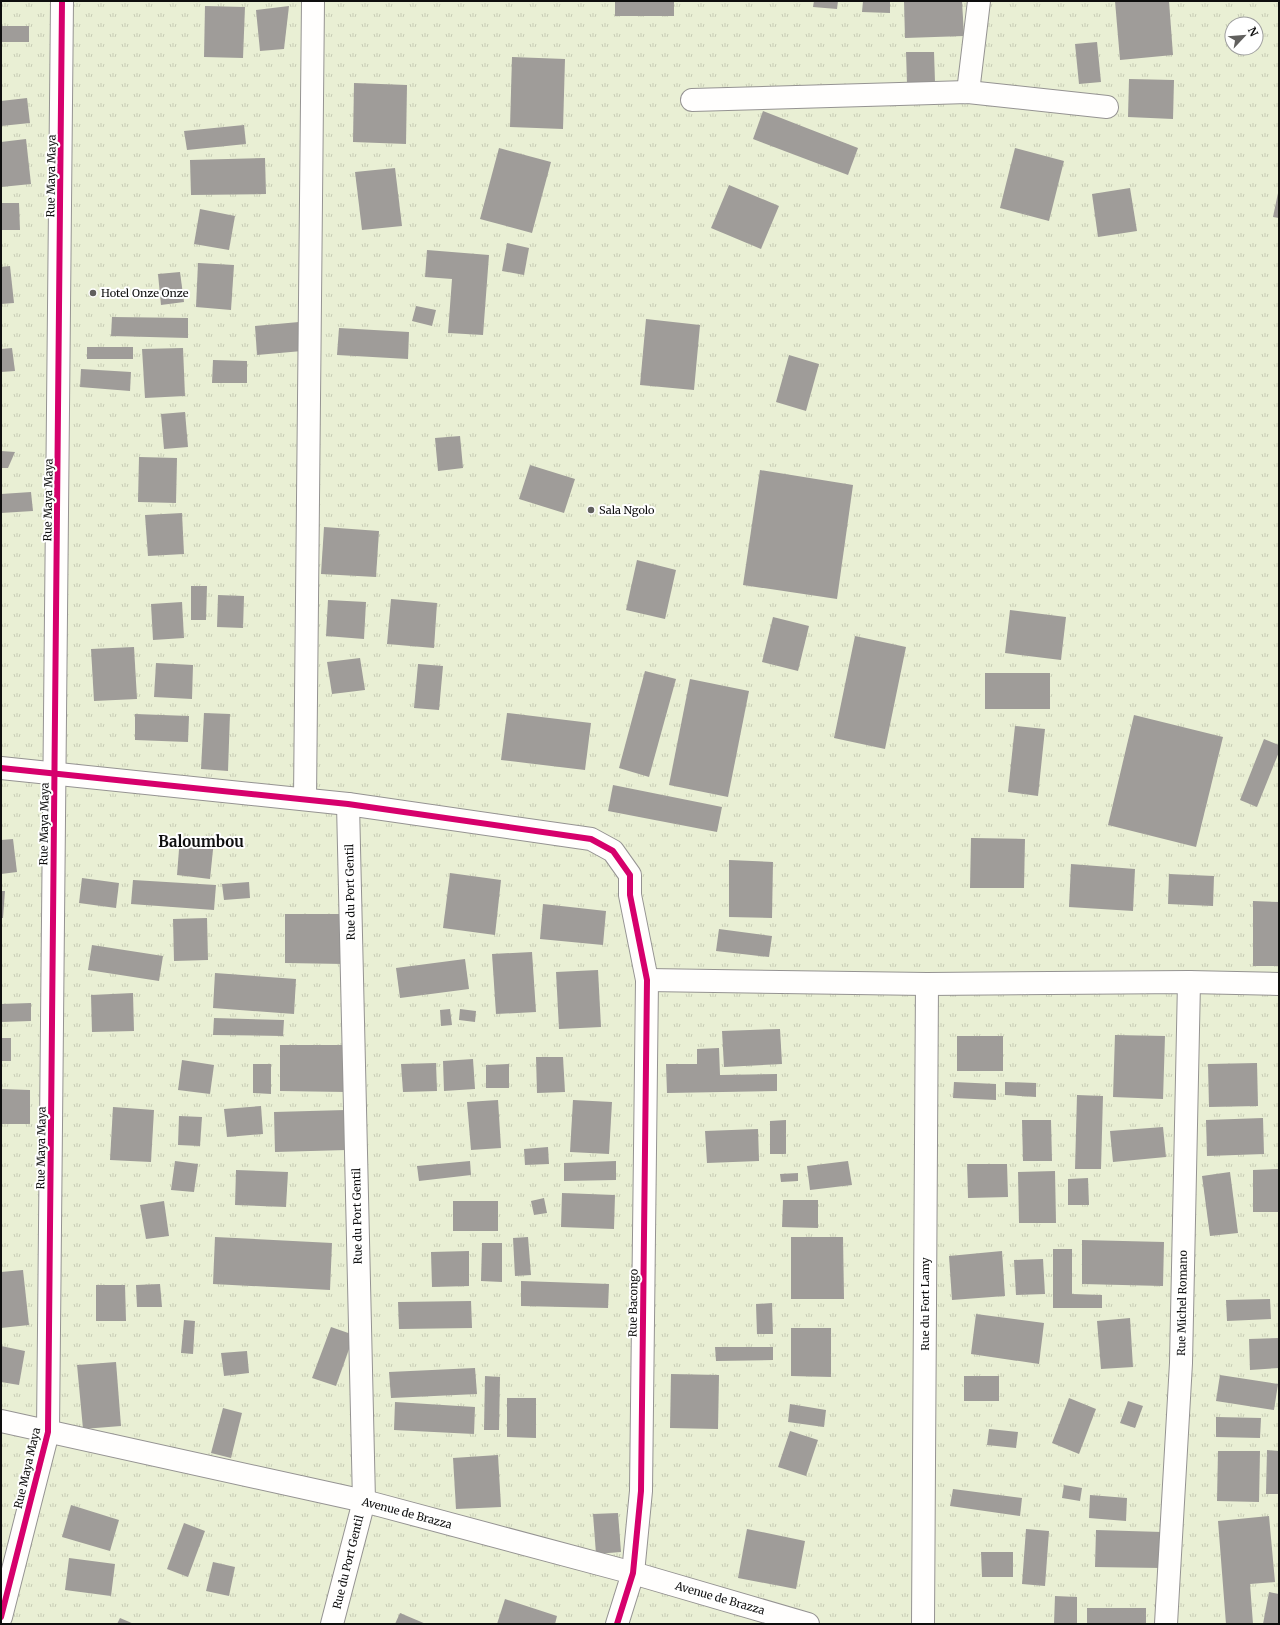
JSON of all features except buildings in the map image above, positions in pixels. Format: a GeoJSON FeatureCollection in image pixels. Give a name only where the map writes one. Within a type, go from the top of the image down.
{"type":"FeatureCollection","features":[{"type":"Feature","properties":{"kind":"street","name":"Rue Maya Maya"},"geometry":{"type":"LineString","coordinates":[[1,1617],[48,1432],[62,1]]}},
{"type":"Feature","properties":{"kind":"street"},"geometry":{"type":"LineString","coordinates":[[305,799],[313,1]]}},
{"type":"Feature","properties":{"kind":"street"},"geometry":{"type":"LineString","coordinates":[[968,92],[979,1]]}},
{"type":"Feature","properties":{"kind":"street"},"geometry":{"type":"LineString","coordinates":[[692,100],[968,92],[1107,107]]}},
{"type":"Feature","properties":{"kind":"street","name":"Rue Bacongo"},"geometry":{"type":"LineString","coordinates":[[1,768],[55,772],[348,804],[591,839],[613,851],[630,875],[630,895],[647,980],[641,1490],[633,1573],[617,1624]]}},
{"type":"Feature","properties":{"kind":"street","name":"Rue du Port Gentil"},"geometry":{"type":"LineString","coordinates":[[332,1624],[364,1501],[348,804]]}},
{"type":"Feature","properties":{"kind":"street"},"geometry":{"type":"LineString","coordinates":[[647,980],[927,984],[1189,982],[1279,984]]}},
{"type":"Feature","properties":{"kind":"street","name":"Rue Michel Romano"},"geometry":{"type":"LineString","coordinates":[[1166,1624],[1181,1363],[1189,982]]}},
{"type":"Feature","properties":{"kind":"street","name":"Rue du Fort Lamy"},"geometry":{"type":"LineString","coordinates":[[924,1624],[927,984]]}},
{"type":"Feature","properties":{"kind":"street","name":"Avenue de Brazza"},"geometry":{"type":"LineString","coordinates":[[1,1421],[364,1501],[633,1573],[808,1624]]}},
{"type":"Feature","properties":{"kind":"green space"},"geometry":{"type":"Polygon","coordinates":[[[1,1],[1279,1],[1279,1624],[1,1624],[1,1]]]}},
{"type":"Feature","properties":{"kind":"cycle path"},"geometry":{"type":"LineString","coordinates":[[1,1617],[48,1432],[62,1]]}},
{"type":"Feature","properties":{"kind":"cycle path"},"geometry":{"type":"LineString","coordinates":[[1,768],[348,804],[591,839],[613,851],[630,875],[630,895],[647,980],[641,1491],[633,1573],[617,1624]]}},
{"type":"Feature","properties":{"kind":"place","name":"Hotel Onze Onze"},"geometry":{"type":"Point","coordinates":[93,293]}},
{"type":"Feature","properties":{"kind":"place","name":"Sala Ngolo"},"geometry":{"type":"Point","coordinates":[591,510]}},
{"type":"Feature","properties":{"kind":"district","name":"Baloumbou"},"geometry":{"type":"Point","coordinates":[201,842]}}]}
